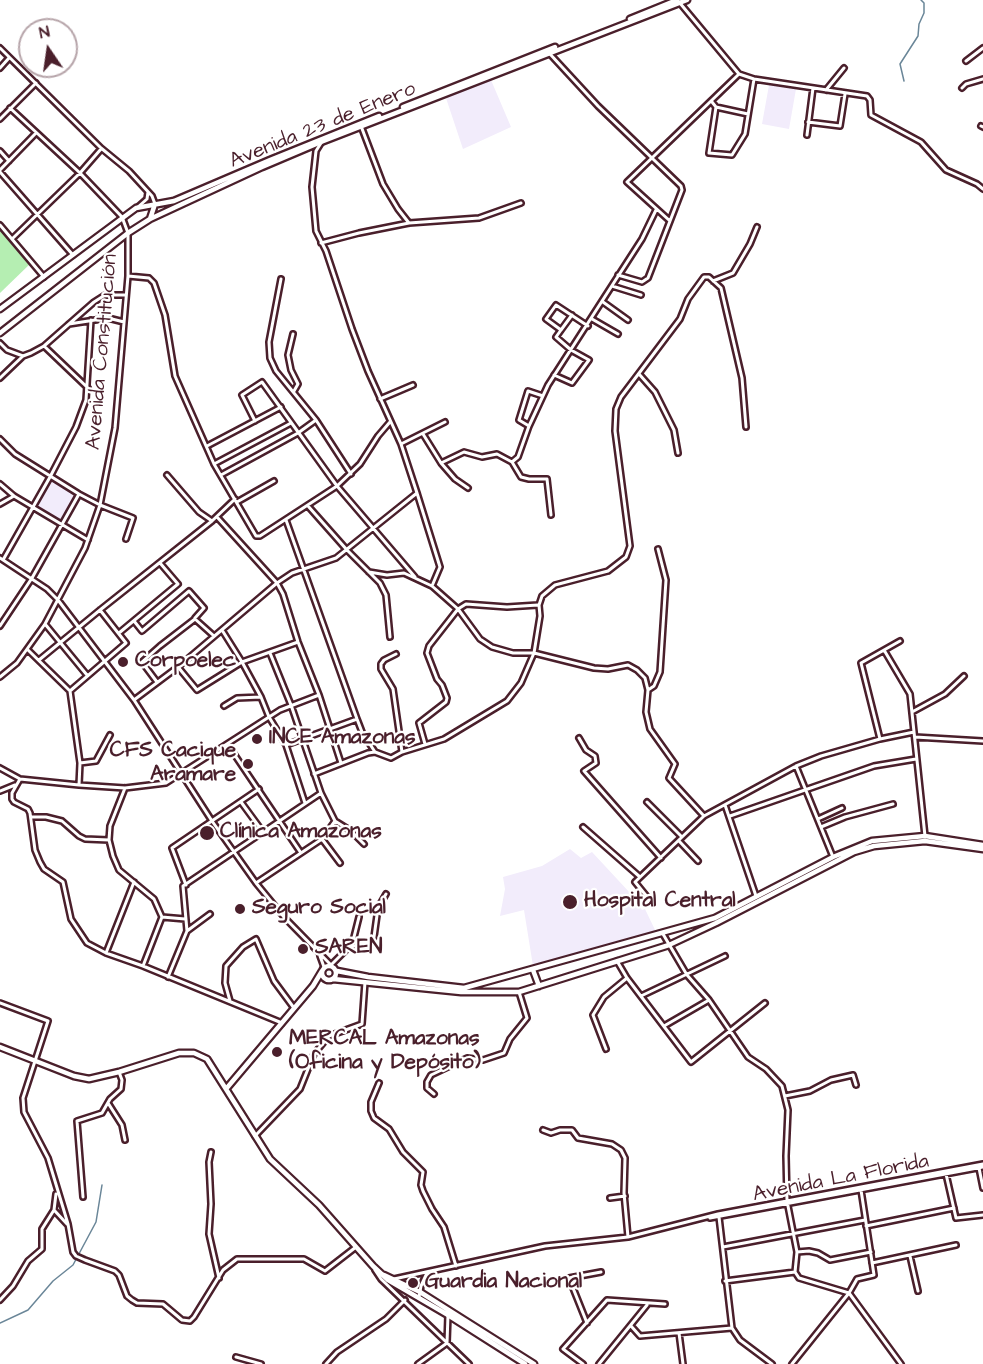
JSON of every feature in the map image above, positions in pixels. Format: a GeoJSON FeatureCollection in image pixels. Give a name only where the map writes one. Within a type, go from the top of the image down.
{"type":"FeatureCollection","features":[{"type":"Feature","properties":{"kind":"main road","name":"Avenida 23 de Enero"},"geometry":{"type":"LineString","coordinates":[[0,309],[138,207],[174,201],[322,138],[678,1],[687,0]]}},
{"type":"Feature","properties":{"kind":"main road","name":"Avenida 23 de Enero"},"geometry":{"type":"LineString","coordinates":[[0,333],[128,233],[150,219],[321,142],[678,1]]}},
{"type":"Feature","properties":{"kind":"main road"},"geometry":{"type":"LineString","coordinates":[[150,219],[155,204]]}},
{"type":"Feature","properties":{"kind":"main road"},"geometry":{"type":"LineString","coordinates":[[146,205],[154,212]]}},
{"type":"Feature","properties":{"kind":"main road"},"geometry":{"type":"LineString","coordinates":[[323,969],[324,978],[332,979],[461,993],[519,992],[669,945],[834,859],[872,842],[925,838],[983,845]]}},
{"type":"Feature","properties":{"kind":"main road"},"geometry":{"type":"LineString","coordinates":[[925,838],[983,849]]}},
{"type":"Feature","properties":{"kind":"main road"},"geometry":{"type":"LineString","coordinates":[[226,1089],[313,986],[323,969],[331,965],[337,971],[368,977],[464,988],[663,934],[715,918],[757,899]]}},
{"type":"Feature","properties":{"kind":"main road"},"geometry":{"type":"LineString","coordinates":[[534,970],[539,986]]}},
{"type":"Feature","properties":{"kind":"main road"},"geometry":{"type":"LineString","coordinates":[[313,986],[332,979],[337,971]]}},
{"type":"Feature","properties":{"kind":"main road"},"geometry":{"type":"LineString","coordinates":[[0,1047],[82,1078],[95,1078],[119,1072],[179,1053],[194,1053],[207,1059],[255,1136],[278,1168],[319,1204],[381,1274],[388,1280],[419,1295],[525,1364]]}},
{"type":"Feature","properties":{"kind":"main road"},"geometry":{"type":"LineString","coordinates":[[381,1274],[394,1279],[534,1364]]}},
{"type":"Feature","properties":{"kind":"street"},"geometry":{"type":"LineString","coordinates":[[678,1],[739,74],[754,79],[868,98],[871,115],[921,142],[946,170],[983,189]]}},
{"type":"Feature","properties":{"kind":"street"},"geometry":{"type":"LineString","coordinates":[[0,48],[101,148],[129,171],[148,192],[155,204]]}},
{"type":"Feature","properties":{"kind":"street"},"geometry":{"type":"LineString","coordinates":[[966,61],[983,48]]}},
{"type":"Feature","properties":{"kind":"street"},"geometry":{"type":"LineString","coordinates":[[549,53],[598,106],[681,186],[682,190],[645,281],[618,275]]}},
{"type":"Feature","properties":{"kind":"street"},"geometry":{"type":"LineString","coordinates":[[0,68],[9,57]]}},
{"type":"Feature","properties":{"kind":"street"},"geometry":{"type":"LineString","coordinates":[[826,90],[844,68]]}},
{"type":"Feature","properties":{"kind":"street"},"geometry":{"type":"LineString","coordinates":[[670,221],[627,182],[739,74]]}},
{"type":"Feature","properties":{"kind":"street"},"geometry":{"type":"LineString","coordinates":[[716,107],[709,153],[732,156],[745,134],[754,79]]}},
{"type":"Feature","properties":{"kind":"street"},"geometry":{"type":"LineString","coordinates":[[962,88],[966,84],[983,79]]}},
{"type":"Feature","properties":{"kind":"street"},"geometry":{"type":"LineString","coordinates":[[0,119],[36,83]]}},
{"type":"Feature","properties":{"kind":"street"},"geometry":{"type":"LineString","coordinates":[[807,135],[813,88]]}},
{"type":"Feature","properties":{"kind":"street"},"geometry":{"type":"LineString","coordinates":[[808,122],[840,126],[845,94]]}},
{"type":"Feature","properties":{"kind":"street"},"geometry":{"type":"LineString","coordinates":[[712,102],[716,107],[748,114]]}},
{"type":"Feature","properties":{"kind":"street"},"geometry":{"type":"LineString","coordinates":[[10,108],[80,173],[122,217]]}},
{"type":"Feature","properties":{"kind":"street"},"geometry":{"type":"LineString","coordinates":[[361,126],[383,184],[409,223]]}},
{"type":"Feature","properties":{"kind":"street"},"geometry":{"type":"LineString","coordinates":[[36,133],[0,171],[73,255]]}},
{"type":"Feature","properties":{"kind":"street"},"geometry":{"type":"LineString","coordinates":[[321,142],[316,151],[312,187],[314,224],[326,251],[352,329],[401,444],[417,493],[440,567],[432,586]]}},
{"type":"Feature","properties":{"kind":"street"},"geometry":{"type":"LineString","coordinates":[[12,239],[80,173],[101,148]]}},
{"type":"Feature","properties":{"kind":"street"},"geometry":{"type":"LineString","coordinates":[[0,152],[9,160]]}},
{"type":"Feature","properties":{"kind":"street"},"geometry":{"type":"LineString","coordinates":[[138,207],[147,199],[148,192]]}},
{"type":"Feature","properties":{"kind":"street"},"geometry":{"type":"LineString","coordinates":[[321,243],[409,223],[478,218],[521,203]]}},
{"type":"Feature","properties":{"kind":"street"},"geometry":{"type":"LineString","coordinates":[[512,462],[518,457],[529,426],[554,375],[588,326],[642,239],[656,210]]}},
{"type":"Feature","properties":{"kind":"street","name":"Avenida Constitución"},"geometry":{"type":"LineString","coordinates":[[0,677],[17,663],[45,624],[88,540],[100,505],[115,428],[128,276],[128,233],[122,217]]}},
{"type":"Feature","properties":{"kind":"street"},"geometry":{"type":"LineString","coordinates":[[0,225],[44,277]]}},
{"type":"Feature","properties":{"kind":"street"},"geometry":{"type":"LineString","coordinates":[[713,281],[733,273],[757,227]]}},
{"type":"Feature","properties":{"kind":"street"},"geometry":{"type":"LineString","coordinates":[[128,276],[149,279],[154,283],[165,315],[175,376],[214,464],[256,536],[260,536],[286,520],[337,486],[360,464],[390,422]]}},
{"type":"Feature","properties":{"kind":"street"},"geometry":{"type":"LineString","coordinates":[[314,774],[368,753],[391,758],[402,752],[444,739],[507,701],[521,683],[534,653],[542,596],[555,585],[608,571],[626,557],[630,546],[614,419],[616,409],[621,397],[680,319],[688,298],[704,277],[709,277],[721,288],[742,378],[746,427]]}},
{"type":"Feature","properties":{"kind":"street"},"geometry":{"type":"LineString","coordinates":[[281,279],[269,342],[270,358],[276,370],[316,420],[351,474]]}},
{"type":"Feature","properties":{"kind":"street"},"geometry":{"type":"LineString","coordinates":[[612,286],[641,295]]}},
{"type":"Feature","properties":{"kind":"street"},"geometry":{"type":"LineString","coordinates":[[0,378],[23,356],[44,346],[94,302],[105,295],[125,296]]}},
{"type":"Feature","properties":{"kind":"street"},"geometry":{"type":"LineString","coordinates":[[603,302],[628,320]]}},
{"type":"Feature","properties":{"kind":"street"},"geometry":{"type":"LineString","coordinates":[[561,330],[546,319],[556,305],[588,326]]}},
{"type":"Feature","properties":{"kind":"street"},"geometry":{"type":"LineString","coordinates":[[554,375],[572,383],[589,360],[556,337],[572,315]]}},
{"type":"Feature","properties":{"kind":"street"},"geometry":{"type":"LineString","coordinates":[[68,325],[108,318],[124,322]]}},
{"type":"Feature","properties":{"kind":"street"},"geometry":{"type":"LineString","coordinates":[[592,319],[618,334]]}},
{"type":"Feature","properties":{"kind":"street"},"geometry":{"type":"LineString","coordinates":[[91,320],[88,388],[76,427],[34,507],[1,559],[32,578],[58,600],[134,700],[232,852],[256,883],[331,965],[349,947],[354,937],[358,917]]}},
{"type":"Feature","properties":{"kind":"street"},"geometry":{"type":"LineString","coordinates":[[292,334],[288,355],[291,370],[298,384],[294,392]]}},
{"type":"Feature","properties":{"kind":"street"},"geometry":{"type":"LineString","coordinates":[[0,343],[7,350],[23,356]]}},
{"type":"Feature","properties":{"kind":"street"},"geometry":{"type":"LineString","coordinates":[[44,346],[88,388]]}},
{"type":"Feature","properties":{"kind":"street"},"geometry":{"type":"LineString","coordinates":[[639,374],[655,392],[674,430],[678,453]]}},
{"type":"Feature","properties":{"kind":"street"},"geometry":{"type":"LineString","coordinates":[[255,421],[242,395],[262,382],[337,486],[416,577]]}},
{"type":"Feature","properties":{"kind":"street"},"geometry":{"type":"LineString","coordinates":[[380,399],[413,385]]}},
{"type":"Feature","properties":{"kind":"street"},"geometry":{"type":"LineString","coordinates":[[529,426],[519,420],[528,391],[544,396]]}},
{"type":"Feature","properties":{"kind":"street"},"geometry":{"type":"LineString","coordinates":[[207,446],[281,407]]}},
{"type":"Feature","properties":{"kind":"street"},"geometry":{"type":"LineString","coordinates":[[221,475],[298,433],[316,420]]}},
{"type":"Feature","properties":{"kind":"street"},"geometry":{"type":"LineString","coordinates":[[401,444],[445,422]]}},
{"type":"Feature","properties":{"kind":"street"},"geometry":{"type":"LineString","coordinates":[[214,464],[291,423]]}},
{"type":"Feature","properties":{"kind":"street"},"geometry":{"type":"LineString","coordinates":[[423,434],[441,463],[468,488]]}},
{"type":"Feature","properties":{"kind":"street"},"geometry":{"type":"LineString","coordinates":[[0,440],[15,454],[50,477],[100,505],[133,518],[126,539]]}},
{"type":"Feature","properties":{"kind":"street"},"geometry":{"type":"LineString","coordinates":[[441,463],[464,452],[482,457],[497,454],[512,462],[521,477],[547,479],[551,515]]}},
{"type":"Feature","properties":{"kind":"street"},"geometry":{"type":"LineString","coordinates":[[168,475],[193,506],[212,521]]}},
{"type":"Feature","properties":{"kind":"street"},"geometry":{"type":"LineString","coordinates":[[39,660],[236,500],[274,481]]}},
{"type":"Feature","properties":{"kind":"street"},"geometry":{"type":"LineString","coordinates":[[0,484],[14,496],[88,540]]}},
{"type":"Feature","properties":{"kind":"street"},"geometry":{"type":"LineString","coordinates":[[134,700],[178,667],[292,573],[336,558],[417,493]]}},
{"type":"Feature","properties":{"kind":"street"},"geometry":{"type":"LineString","coordinates":[[0,626],[32,578],[79,494]]}},
{"type":"Feature","properties":{"kind":"street"},"geometry":{"type":"LineString","coordinates":[[0,504],[14,496]]}},
{"type":"Feature","properties":{"kind":"street"},"geometry":{"type":"LineString","coordinates":[[308,506],[380,583],[386,595],[390,637]]}},
{"type":"Feature","properties":{"kind":"street"},"geometry":{"type":"LineString","coordinates":[[217,517],[284,594],[298,642],[319,695],[341,763]]}},
{"type":"Feature","properties":{"kind":"street"},"geometry":{"type":"LineString","coordinates":[[286,520],[357,719],[375,753]]}},
{"type":"Feature","properties":{"kind":"street"},"geometry":{"type":"LineString","coordinates":[[648,690],[654,686],[660,672],[666,580],[658,549]]}},
{"type":"Feature","properties":{"kind":"street"},"geometry":{"type":"LineString","coordinates":[[119,633],[178,584],[160,562]]}},
{"type":"Feature","properties":{"kind":"street"},"geometry":{"type":"LineString","coordinates":[[369,572],[404,573],[432,586],[458,609],[480,639],[492,646],[513,653],[534,653],[594,668],[608,669],[628,665],[637,670],[645,678],[648,690],[646,712],[650,729],[675,764],[669,778],[704,816]]}},
{"type":"Feature","properties":{"kind":"street"},"geometry":{"type":"LineString","coordinates":[[134,621],[142,632],[189,591],[204,608],[195,619],[142,662],[157,682]]}},
{"type":"Feature","properties":{"kind":"street"},"geometry":{"type":"LineString","coordinates":[[425,744],[419,723],[446,702],[447,698],[427,653],[429,646],[458,609],[466,604],[507,607],[539,605]]}},
{"type":"Feature","properties":{"kind":"street"},"geometry":{"type":"LineString","coordinates":[[70,691],[126,643],[100,610]]}},
{"type":"Feature","properties":{"kind":"street"},"geometry":{"type":"LineString","coordinates":[[195,619],[214,636]]}},
{"type":"Feature","properties":{"kind":"street"},"geometry":{"type":"LineString","coordinates":[[45,624],[87,675]]}},
{"type":"Feature","properties":{"kind":"street"},"geometry":{"type":"LineString","coordinates":[[222,630],[286,745],[305,803]]}},
{"type":"Feature","properties":{"kind":"street"},"geometry":{"type":"LineString","coordinates":[[880,739],[861,663],[900,641]]}},
{"type":"Feature","properties":{"kind":"street"},"geometry":{"type":"LineString","coordinates":[[178,667],[197,690],[242,663],[298,642]]}},
{"type":"Feature","properties":{"kind":"street"},"geometry":{"type":"LineString","coordinates":[[28,650],[70,691],[80,763],[79,785]]}},
{"type":"Feature","properties":{"kind":"street"},"geometry":{"type":"LineString","coordinates":[[884,650],[910,694],[925,838]]}},
{"type":"Feature","properties":{"kind":"street"},"geometry":{"type":"LineString","coordinates":[[270,653],[291,705],[321,793],[335,821],[351,831],[364,844]]}},
{"type":"Feature","properties":{"kind":"street"},"geometry":{"type":"LineString","coordinates":[[396,654],[384,660],[381,669],[393,688],[402,752]]}},
{"type":"Feature","properties":{"kind":"street"},"geometry":{"type":"LineString","coordinates":[[912,711],[945,694],[964,676]]}},
{"type":"Feature","properties":{"kind":"street"},"geometry":{"type":"LineString","coordinates":[[0,768],[20,779],[79,785],[125,789],[166,783],[269,717],[291,705],[319,695]]}},
{"type":"Feature","properties":{"kind":"street"},"geometry":{"type":"LineString","coordinates":[[224,706],[237,698],[261,697]]}},
{"type":"Feature","properties":{"kind":"street"},"geometry":{"type":"LineString","coordinates":[[286,745],[357,719]]}},
{"type":"Feature","properties":{"kind":"street"},"geometry":{"type":"LineString","coordinates":[[653,904],[635,882],[640,877],[704,816],[796,766],[821,756],[880,739],[914,734],[983,741]]}},
{"type":"Feature","properties":{"kind":"street"},"geometry":{"type":"LineString","coordinates":[[80,763],[96,761],[110,735]]}},
{"type":"Feature","properties":{"kind":"street"},"geometry":{"type":"LineString","coordinates":[[579,738],[586,750],[595,756],[596,763],[584,771],[661,858]]}},
{"type":"Feature","properties":{"kind":"street"},"geometry":{"type":"LineString","coordinates":[[228,745],[301,853]]}},
{"type":"Feature","properties":{"kind":"street"},"geometry":{"type":"LineString","coordinates":[[730,816],[874,766],[916,759]]}},
{"type":"Feature","properties":{"kind":"street"},"geometry":{"type":"LineString","coordinates":[[796,766],[834,859]]}},
{"type":"Feature","properties":{"kind":"street"},"geometry":{"type":"LineString","coordinates":[[20,779],[15,785],[12,799],[28,809],[32,817],[35,850],[44,869],[63,882],[71,918],[87,942],[106,953],[282,1023]]}},
{"type":"Feature","properties":{"kind":"street"},"geometry":{"type":"LineString","coordinates":[[0,791],[15,785]]}},
{"type":"Feature","properties":{"kind":"street"},"geometry":{"type":"LineString","coordinates":[[125,789],[113,816],[109,840],[119,870],[154,899],[162,917],[143,966]]}},
{"type":"Feature","properties":{"kind":"street"},"geometry":{"type":"LineString","coordinates":[[186,885],[172,848],[259,789]]}},
{"type":"Feature","properties":{"kind":"street"},"geometry":{"type":"LineString","coordinates":[[187,931],[183,886],[321,793]]}},
{"type":"Feature","properties":{"kind":"street"},"geometry":{"type":"LineString","coordinates":[[242,802],[262,832]]}},
{"type":"Feature","properties":{"kind":"street"},"geometry":{"type":"LineString","coordinates":[[647,802],[682,837]]}},
{"type":"Feature","properties":{"kind":"street"},"geometry":{"type":"LineString","coordinates":[[821,827],[863,810],[893,804]]}},
{"type":"Feature","properties":{"kind":"street"},"geometry":{"type":"LineString","coordinates":[[725,805],[757,899]]}},
{"type":"Feature","properties":{"kind":"street"},"geometry":{"type":"LineString","coordinates":[[818,819],[842,808]]}},
{"type":"Feature","properties":{"kind":"street"},"geometry":{"type":"LineString","coordinates":[[32,817],[46,817],[62,821],[85,839],[109,840]]}},
{"type":"Feature","properties":{"kind":"street"},"geometry":{"type":"LineString","coordinates":[[256,883],[322,839],[335,821]]}},
{"type":"Feature","properties":{"kind":"street"},"geometry":{"type":"LineString","coordinates":[[584,827],[640,877]]}},
{"type":"Feature","properties":{"kind":"street"},"geometry":{"type":"LineString","coordinates":[[322,839],[340,863]]}},
{"type":"Feature","properties":{"kind":"street"},"geometry":{"type":"LineString","coordinates":[[679,841],[698,861]]}},
{"type":"Feature","properties":{"kind":"street"},"geometry":{"type":"LineString","coordinates":[[106,953],[134,882]]}},
{"type":"Feature","properties":{"kind":"street"},"geometry":{"type":"LineString","coordinates":[[349,947],[371,943],[378,908],[386,894]]}},
{"type":"Feature","properties":{"kind":"street"},"geometry":{"type":"LineString","coordinates":[[168,977],[187,931],[210,914]]}},
{"type":"Feature","properties":{"kind":"street"},"geometry":{"type":"LineString","coordinates":[[162,917],[185,920]]}},
{"type":"Feature","properties":{"kind":"street"},"geometry":{"type":"LineString","coordinates":[[663,934],[687,975],[709,1000],[748,1057],[775,1076],[785,1096],[788,1110],[787,1202],[797,1252],[795,1272],[799,1278],[849,1293],[901,1364]]}},
{"type":"Feature","properties":{"kind":"street"},"geometry":{"type":"LineString","coordinates":[[230,1001],[225,983],[226,966],[243,947],[256,939],[274,981],[294,1008]]}},
{"type":"Feature","properties":{"kind":"street"},"geometry":{"type":"LineString","coordinates":[[319,954],[323,969]]}},
{"type":"Feature","properties":{"kind":"street"},"geometry":{"type":"LineString","coordinates":[[641,996],[725,956]]}},
{"type":"Feature","properties":{"kind":"street"},"geometry":{"type":"LineString","coordinates":[[617,961],[627,978],[691,1062],[765,1003]]}},
{"type":"Feature","properties":{"kind":"street"},"geometry":{"type":"LineString","coordinates":[[606,1049],[593,1015],[604,996],[627,978]]}},
{"type":"Feature","properties":{"kind":"street"},"geometry":{"type":"LineString","coordinates":[[255,1136],[300,1089],[314,1054],[328,1036],[362,1024],[365,982]]}},
{"type":"Feature","properties":{"kind":"street"},"geometry":{"type":"LineString","coordinates":[[434,1094],[427,1088],[431,1075],[467,1058],[483,1060],[504,1053],[510,1039],[527,1018],[519,992]]}},
{"type":"Feature","properties":{"kind":"street"},"geometry":{"type":"LineString","coordinates":[[664,1026],[709,1000]]}},
{"type":"Feature","properties":{"kind":"street"},"geometry":{"type":"LineString","coordinates":[[0,1003],[48,1021],[22,1104],[24,1112],[48,1158],[68,1224],[73,1252],[76,1256],[115,1271],[119,1275],[127,1296],[132,1300],[137,1303],[163,1304],[186,1322],[194,1317],[228,1265],[237,1259],[304,1259],[325,1271],[356,1246]]}},
{"type":"Feature","properties":{"kind":"street"},"geometry":{"type":"LineString","coordinates":[[83,1197],[77,1121],[99,1115],[121,1089],[122,1080],[119,1072]]}},
{"type":"Feature","properties":{"kind":"street"},"geometry":{"type":"LineString","coordinates":[[785,1096],[810,1091],[831,1080],[853,1075],[856,1085]]}},
{"type":"Feature","properties":{"kind":"street"},"geometry":{"type":"LineString","coordinates":[[379,1083],[371,1102],[371,1111],[374,1118],[389,1129],[403,1152],[423,1172],[421,1185],[423,1191],[444,1227],[456,1266]]}},
{"type":"Feature","properties":{"kind":"street"},"geometry":{"type":"LineString","coordinates":[[108,1103],[122,1125],[125,1140]]}},
{"type":"Feature","properties":{"kind":"street"},"geometry":{"type":"LineString","coordinates":[[543,1130],[551,1133],[572,1130],[578,1138],[617,1147],[621,1150],[625,1158],[628,1237]]}},
{"type":"Feature","properties":{"kind":"street"},"geometry":{"type":"LineString","coordinates":[[211,1152],[209,1234],[219,1278]]}},
{"type":"Feature","properties":{"kind":"street"},"geometry":{"type":"LineString","coordinates":[[792,1364],[849,1293],[857,1279],[874,1275],[860,1188],[982,1167],[983,1188]]}},
{"type":"Feature","properties":{"kind":"street","name":"Avenida La Florida"},"geometry":{"type":"LineString","coordinates":[[388,1280],[555,1244],[628,1237],[787,1202],[982,1167]]}},
{"type":"Feature","properties":{"kind":"street"},"geometry":{"type":"LineString","coordinates":[[946,1174],[956,1218],[983,1215]]}},
{"type":"Feature","properties":{"kind":"street"},"geometry":{"type":"LineString","coordinates":[[0,1300],[13,1286],[28,1262],[42,1249],[42,1230],[54,1210],[57,1192]]}},
{"type":"Feature","properties":{"kind":"street"},"geometry":{"type":"LineString","coordinates":[[609,1198],[625,1196]]}},
{"type":"Feature","properties":{"kind":"street"},"geometry":{"type":"LineString","coordinates":[[867,1226],[954,1208]]}},
{"type":"Feature","properties":{"kind":"street"},"geometry":{"type":"LineString","coordinates":[[54,1210],[68,1224]]}},
{"type":"Feature","properties":{"kind":"street"},"geometry":{"type":"LineString","coordinates":[[718,1216],[732,1328],[740,1340],[772,1364]]}},
{"type":"Feature","properties":{"kind":"street"},"geometry":{"type":"LineString","coordinates":[[723,1247],[865,1220]]}},
{"type":"Feature","properties":{"kind":"street"},"geometry":{"type":"LineString","coordinates":[[872,1263],[956,1245]]}},
{"type":"Feature","properties":{"kind":"street"},"geometry":{"type":"LineString","coordinates":[[797,1252],[818,1253],[830,1260],[871,1252]]}},
{"type":"Feature","properties":{"kind":"street"},"geometry":{"type":"LineString","coordinates":[[910,1256],[918,1291]]}},
{"type":"Feature","properties":{"kind":"street"},"geometry":{"type":"LineString","coordinates":[[373,1266],[381,1279],[469,1364]]}},
{"type":"Feature","properties":{"kind":"street"},"geometry":{"type":"LineString","coordinates":[[587,1323],[569,1278],[601,1272]]}},
{"type":"Feature","properties":{"kind":"street"},"geometry":{"type":"LineString","coordinates":[[725,1281],[795,1272]]}},
{"type":"Feature","properties":{"kind":"street"},"geometry":{"type":"LineString","coordinates":[[419,1295],[427,1273]]}},
{"type":"Feature","properties":{"kind":"street"},"geometry":{"type":"LineString","coordinates":[[326,1364],[337,1352],[386,1319],[405,1300]]}},
{"type":"Feature","properties":{"kind":"street"},"geometry":{"type":"LineString","coordinates":[[583,1364],[563,1349],[607,1300],[665,1304]]}},
{"type":"Feature","properties":{"kind":"street"},"geometry":{"type":"LineString","coordinates":[[598,1364],[648,1304]]}},
{"type":"Feature","properties":{"kind":"street"},"geometry":{"type":"LineString","coordinates":[[447,1343],[448,1315]]}},
{"type":"Feature","properties":{"kind":"street"},"geometry":{"type":"LineString","coordinates":[[631,1326],[640,1336],[732,1328]]}},
{"type":"Feature","properties":{"kind":"street"},"geometry":{"type":"LineString","coordinates":[[679,1333],[683,1364]]}},
{"type":"Feature","properties":{"kind":"street"},"geometry":{"type":"LineString","coordinates":[[418,1364],[447,1343]]}},
{"type":"Feature","properties":{"kind":"street"},"geometry":{"type":"LineString","coordinates":[[236,1357],[261,1364]]}},
{"type":"Feature","properties":{"kind":"shaded area"},"geometry":{"type":"Polygon","coordinates":[[[491,80],[511,127],[463,149],[446,98],[491,80]]]}},
{"type":"Feature","properties":{"kind":"shaded area"},"geometry":{"type":"Polygon","coordinates":[[[769,85],[796,89],[789,129],[762,124],[769,85]]]}},
{"type":"Feature","properties":{"kind":"shaded area"},"geometry":{"type":"Polygon","coordinates":[[[50,480],[75,494],[61,520],[36,506],[50,480]]]}},
{"type":"Feature","properties":{"kind":"shaded area","name":"Hospital Central"},"geometry":{"type":"Polygon","coordinates":[[[570,849],[581,858],[592,852],[631,894],[642,910],[645,909],[656,932],[533,966],[524,910],[500,916],[505,889],[503,877],[542,866],[570,849]]]}},
{"type":"Feature","properties":{"kind":"green space"},"geometry":{"type":"Polygon","coordinates":[[[0,229],[31,263],[0,293],[0,229]]]}},
{"type":"Feature","properties":{"kind":"waterway"},"geometry":{"type":"LineString","coordinates":[[904,81],[900,64],[918,36],[919,24],[924,13],[924,3],[921,0]]}},
{"type":"Feature","properties":{"kind":"waterway"},"geometry":{"type":"LineString","coordinates":[[0,1323],[28,1310],[53,1281],[73,1265],[96,1222],[102,1185]]}},
{"type":"Feature","properties":{"kind":"place","name":"Corpoelec"},"geometry":{"type":"Point","coordinates":[123,662]}},
{"type":"Feature","properties":{"kind":"place","name":"INCE Amazonas"},"geometry":{"type":"Point","coordinates":[257,739]}},
{"type":"Feature","properties":{"kind":"place","name":"CFS Cacique Aramare"},"geometry":{"type":"Point","coordinates":[248,764]}},
{"type":"Feature","properties":{"kind":"place","name":"Clínica Amazonas"},"geometry":{"type":"Point","coordinates":[207,833]}},
{"type":"Feature","properties":{"kind":"place","name":"Hospital Central"},"geometry":{"type":"Point","coordinates":[570,902]}},
{"type":"Feature","properties":{"kind":"place","name":"Seguro Social"},"geometry":{"type":"Point","coordinates":[240,909]}},
{"type":"Feature","properties":{"kind":"place","name":"SAREN"},"geometry":{"type":"Point","coordinates":[303,949]}},
{"type":"Feature","properties":{"kind":"place","name":"MERCAL Amazonas (Oficina y Depósito)"},"geometry":{"type":"Point","coordinates":[277,1052]}},
{"type":"Feature","properties":{"kind":"place","name":"Guardia Nacional"},"geometry":{"type":"Point","coordinates":[413,1283]}}]}
